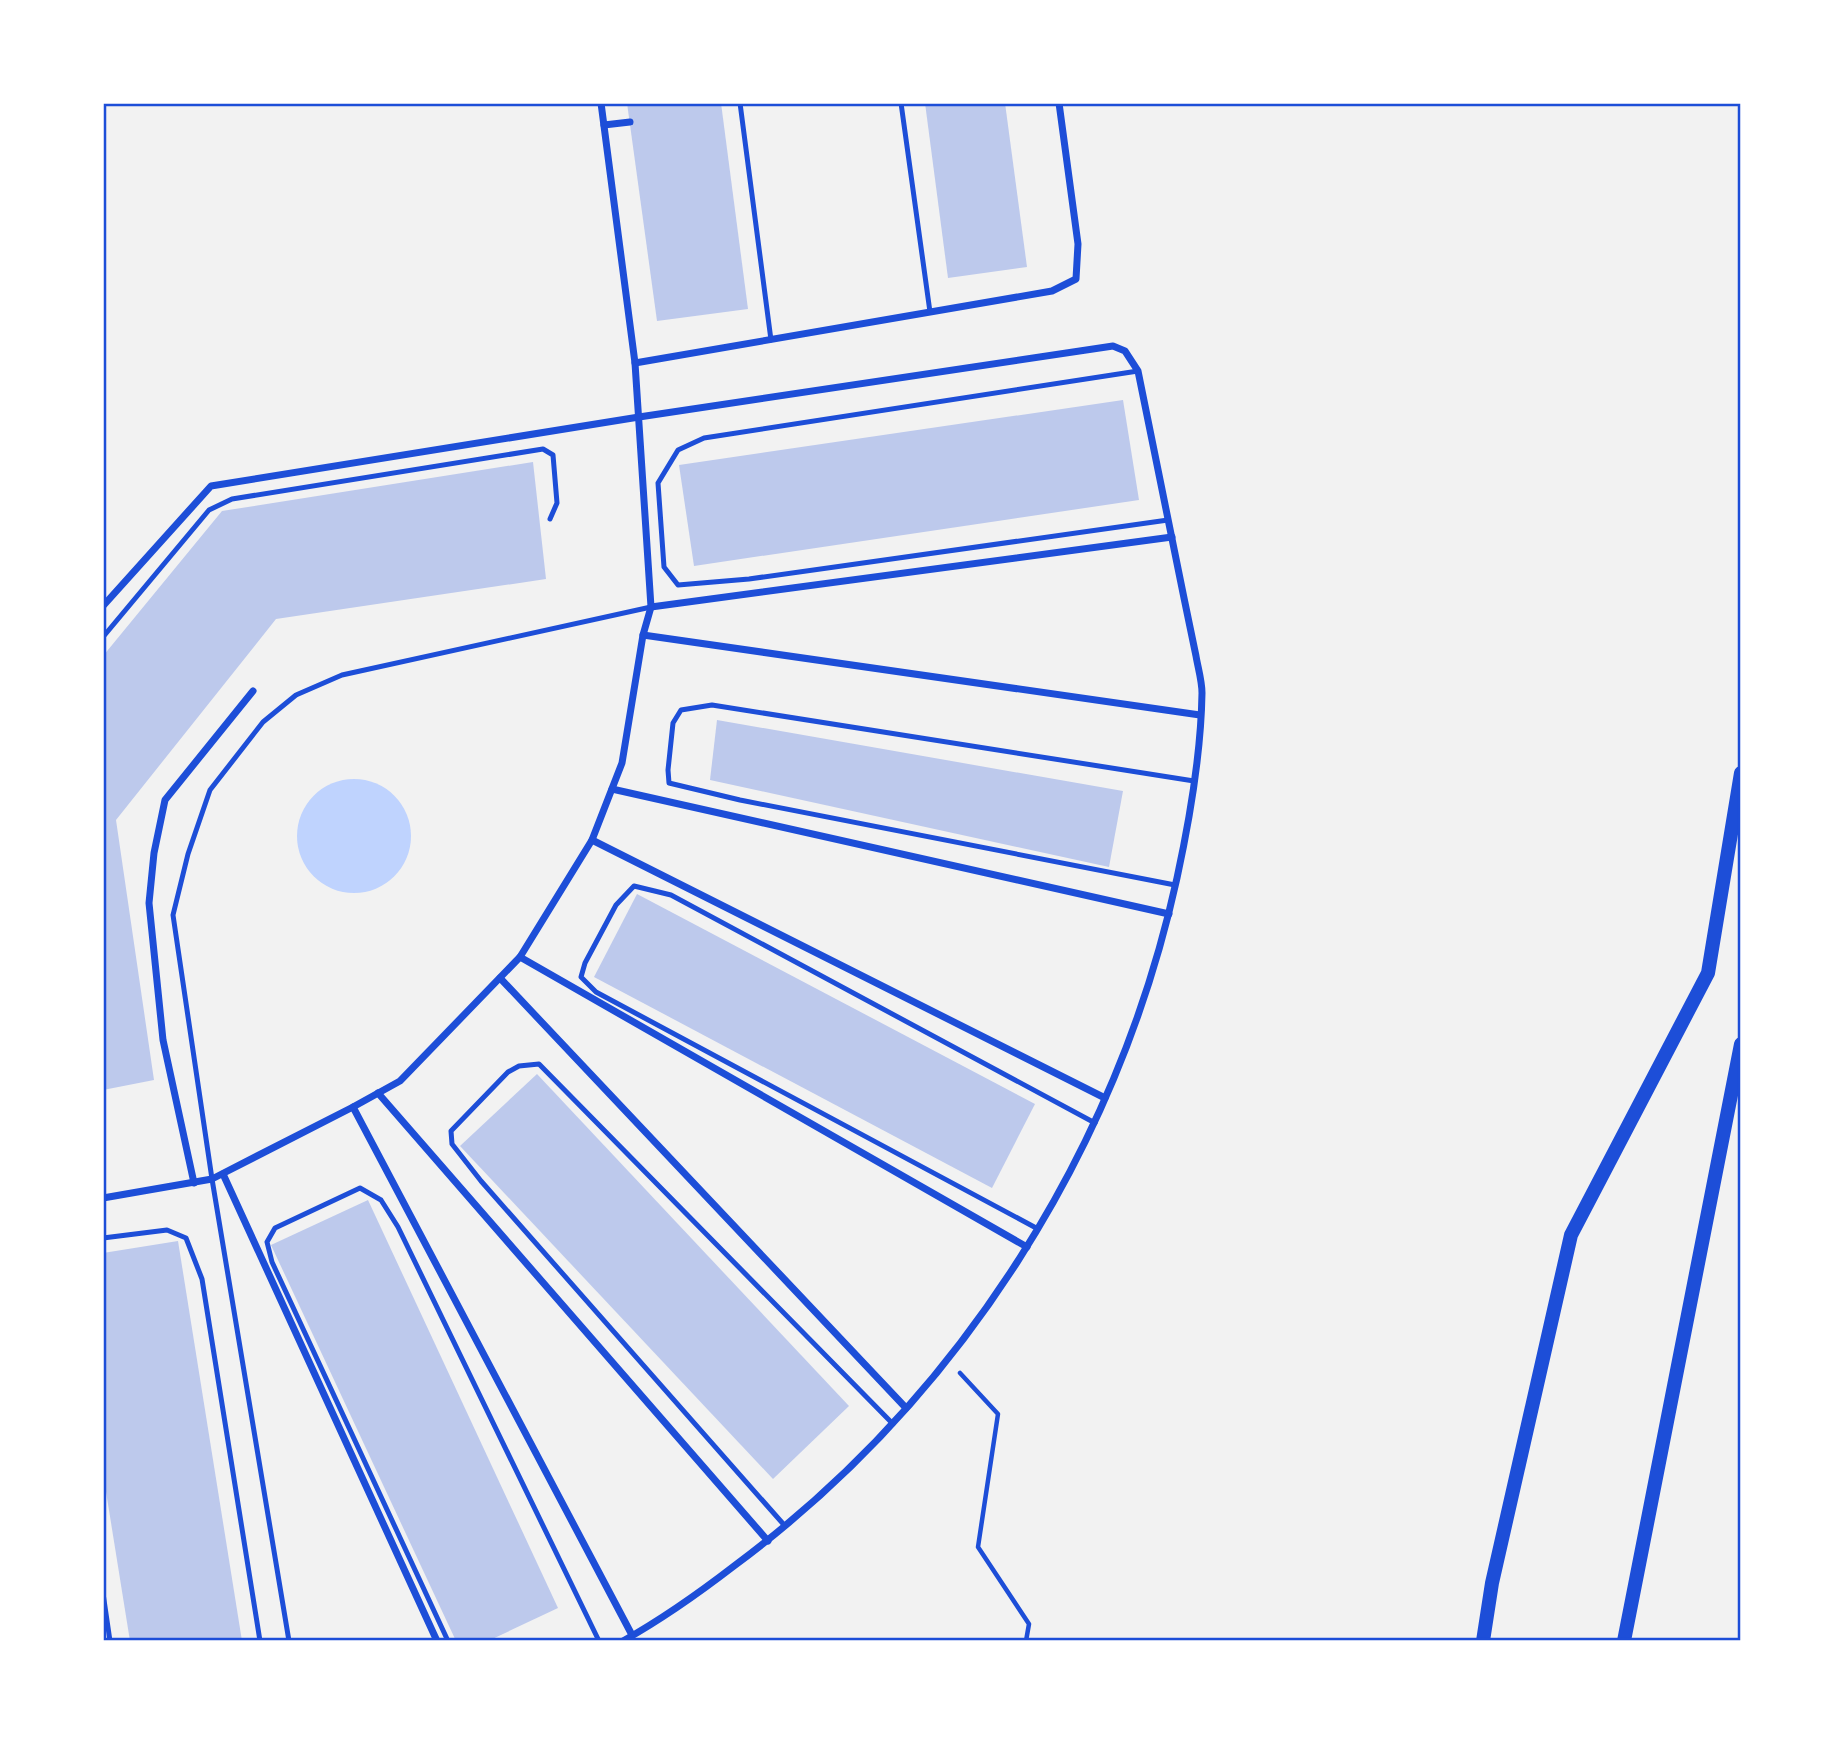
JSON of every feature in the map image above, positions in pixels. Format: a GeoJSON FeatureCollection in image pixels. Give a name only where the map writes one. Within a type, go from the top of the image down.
{"type":"FeatureCollection","features":[{"type":"Feature","properties":{"kind":"main road"},"geometry":{"type":"LineString","coordinates":[[1483,1641],[1492,1583],[1570,1235],[1709,973],[1741,773]]}},
{"type":"Feature","properties":{"kind":"main road"},"geometry":{"type":"LineString","coordinates":[[1624,1641],[1741,1044]]}},
{"type":"Feature","properties":{"kind":"street"},"geometry":{"type":"LineString","coordinates":[[103,1198],[212,1179],[400,1081],[520,957],[592,840],[622,763],[643,635],[651,607],[635,363],[601,103]]}},
{"type":"Feature","properties":{"kind":"street"},"geometry":{"type":"LineString","coordinates":[[635,363],[1052,291],[1076,279],[1077,244],[1059,103]]}},
{"type":"Feature","properties":{"kind":"street"},"geometry":{"type":"LineString","coordinates":[[604,125],[630,122]]}},
{"type":"Feature","properties":{"kind":"street"},"geometry":{"type":"LineString","coordinates":[[103,606],[211,486],[639,416],[1113,346],[1125,351],[1138,371],[1202,689],[1194,781],[1185,840],[1169,914],[1122,1059],[1095,1123],[1027,1247],[975,1324],[906,1408],[824,1493],[768,1541],[704,1589],[623,1641]]}},
{"type":"Feature","properties":{"kind":"street"},"geometry":{"type":"LineString","coordinates":[[651,607],[1172,537]]}},
{"type":"Feature","properties":{"kind":"street"},"geometry":{"type":"LineString","coordinates":[[643,635],[1200,715]]}},
{"type":"Feature","properties":{"kind":"street"},"geometry":{"type":"LineString","coordinates":[[194,1183],[163,1040],[149,903],[154,853],[165,800],[253,691]]}},
{"type":"Feature","properties":{"kind":"street"},"geometry":{"type":"LineString","coordinates":[[612,789],[1169,914]]}},
{"type":"Feature","properties":{"kind":"street"},"geometry":{"type":"LineString","coordinates":[[592,840],[1105,1098]]}},
{"type":"Feature","properties":{"kind":"street"},"geometry":{"type":"LineString","coordinates":[[520,957],[1027,1247]]}},
{"type":"Feature","properties":{"kind":"street"},"geometry":{"type":"LineString","coordinates":[[500,978],[906,1408]]}},
{"type":"Feature","properties":{"kind":"street"},"geometry":{"type":"LineString","coordinates":[[378,1093],[768,1541]]}},
{"type":"Feature","properties":{"kind":"street"},"geometry":{"type":"LineString","coordinates":[[353,1107],[632,1635]]}},
{"type":"Feature","properties":{"kind":"street"},"geometry":{"type":"LineString","coordinates":[[223,1174],[437,1641]]}},
{"type":"Feature","properties":{"kind":"lane"},"geometry":{"type":"LineString","coordinates":[[740,103],[771,340]]}},
{"type":"Feature","properties":{"kind":"lane"},"geometry":{"type":"LineString","coordinates":[[901,103],[930,312]]}},
{"type":"Feature","properties":{"kind":"lane"},"geometry":{"type":"LineString","coordinates":[[1138,371],[704,438],[678,450],[658,484],[664,567],[678,585],[749,579],[1168,520]]}},
{"type":"Feature","properties":{"kind":"lane"},"geometry":{"type":"LineString","coordinates":[[103,638],[209,510],[232,499],[543,449],[553,455],[556,503],[550,519]]}},
{"type":"Feature","properties":{"kind":"lane"},"geometry":{"type":"LineString","coordinates":[[289,1641],[212,1179],[173,915],[188,854],[210,790],[263,722],[296,695],[342,675],[651,607]]}},
{"type":"Feature","properties":{"kind":"lane"},"geometry":{"type":"LineString","coordinates":[[1175,885],[740,800],[669,783],[673,723],[681,710],[712,705],[1194,781]]}},
{"type":"Feature","properties":{"kind":"lane"},"geometry":{"type":"LineString","coordinates":[[1038,1228],[596,992],[581,977],[585,963],[616,905],[634,886],[671,895],[1095,1123]]}},
{"type":"Feature","properties":{"kind":"lane"},"geometry":{"type":"LineString","coordinates":[[785,1527],[481,1181],[452,1144],[451,1131],[508,1072],[519,1066],[538,1065],[893,1423]]}},
{"type":"Feature","properties":{"kind":"lane"},"geometry":{"type":"LineString","coordinates":[[448,1641],[272,1262],[267,1242],[275,1228],[360,1188],[381,1200],[398,1227],[599,1641]]}},
{"type":"Feature","properties":{"kind":"lane"},"geometry":{"type":"LineString","coordinates":[[103,1238],[167,1230],[186,1238],[202,1279],[260,1641]]}},
{"type":"Feature","properties":{"kind":"lane"},"geometry":{"type":"LineString","coordinates":[[103,1593],[110,1641]]}},
{"type":"Feature","properties":{"kind":"path"},"geometry":{"type":"LineString","coordinates":[[947,1360],[998,1414],[978,1547],[1029,1624],[1026,1641]]}},
{"type":"Feature","properties":{"kind":"water"},"geometry":{"type":"Polygon","coordinates":[[[354,779],[376,784],[394,796],[406,814],[411,836],[406,858],[394,876],[376,888],[354,893],[332,888],[314,876],[302,858],[297,836],[302,814],[314,796],[332,784],[354,779]]]}},
{"type":"Feature","properties":{"kind":"building"},"geometry":{"type":"Polygon","coordinates":[[[627,103],[721,103],[748,309],[657,321],[627,103]]]}},
{"type":"Feature","properties":{"kind":"building"},"geometry":{"type":"Polygon","coordinates":[[[925,103],[1005,103],[1027,267],[948,278],[925,103]]]}},
{"type":"Feature","properties":{"kind":"building"},"geometry":{"type":"Polygon","coordinates":[[[1123,400],[1139,500],[694,566],[679,465],[1123,400]]]}},
{"type":"Feature","properties":{"kind":"building"},"geometry":{"type":"Polygon","coordinates":[[[533,462],[546,579],[276,619],[116,820],[154,1080],[103,1090],[103,656],[222,511],[533,462]]]}},
{"type":"Feature","properties":{"kind":"building"},"geometry":{"type":"Polygon","coordinates":[[[717,720],[1123,791],[1109,867],[710,780],[717,720]]]}},
{"type":"Feature","properties":{"kind":"building"},"geometry":{"type":"Polygon","coordinates":[[[637,894],[1035,1104],[992,1188],[594,977],[637,894]]]}},
{"type":"Feature","properties":{"kind":"building"},"geometry":{"type":"Polygon","coordinates":[[[537,1074],[849,1406],[773,1479],[460,1146],[537,1074]]]}},
{"type":"Feature","properties":{"kind":"building"},"geometry":{"type":"Polygon","coordinates":[[[368,1200],[558,1608],[488,1641],[456,1641],[271,1245],[368,1200]]]}},
{"type":"Feature","properties":{"kind":"building"},"geometry":{"type":"Polygon","coordinates":[[[178,1241],[242,1641],[130,1641],[103,1473],[103,1253],[178,1241]]]}}]}
